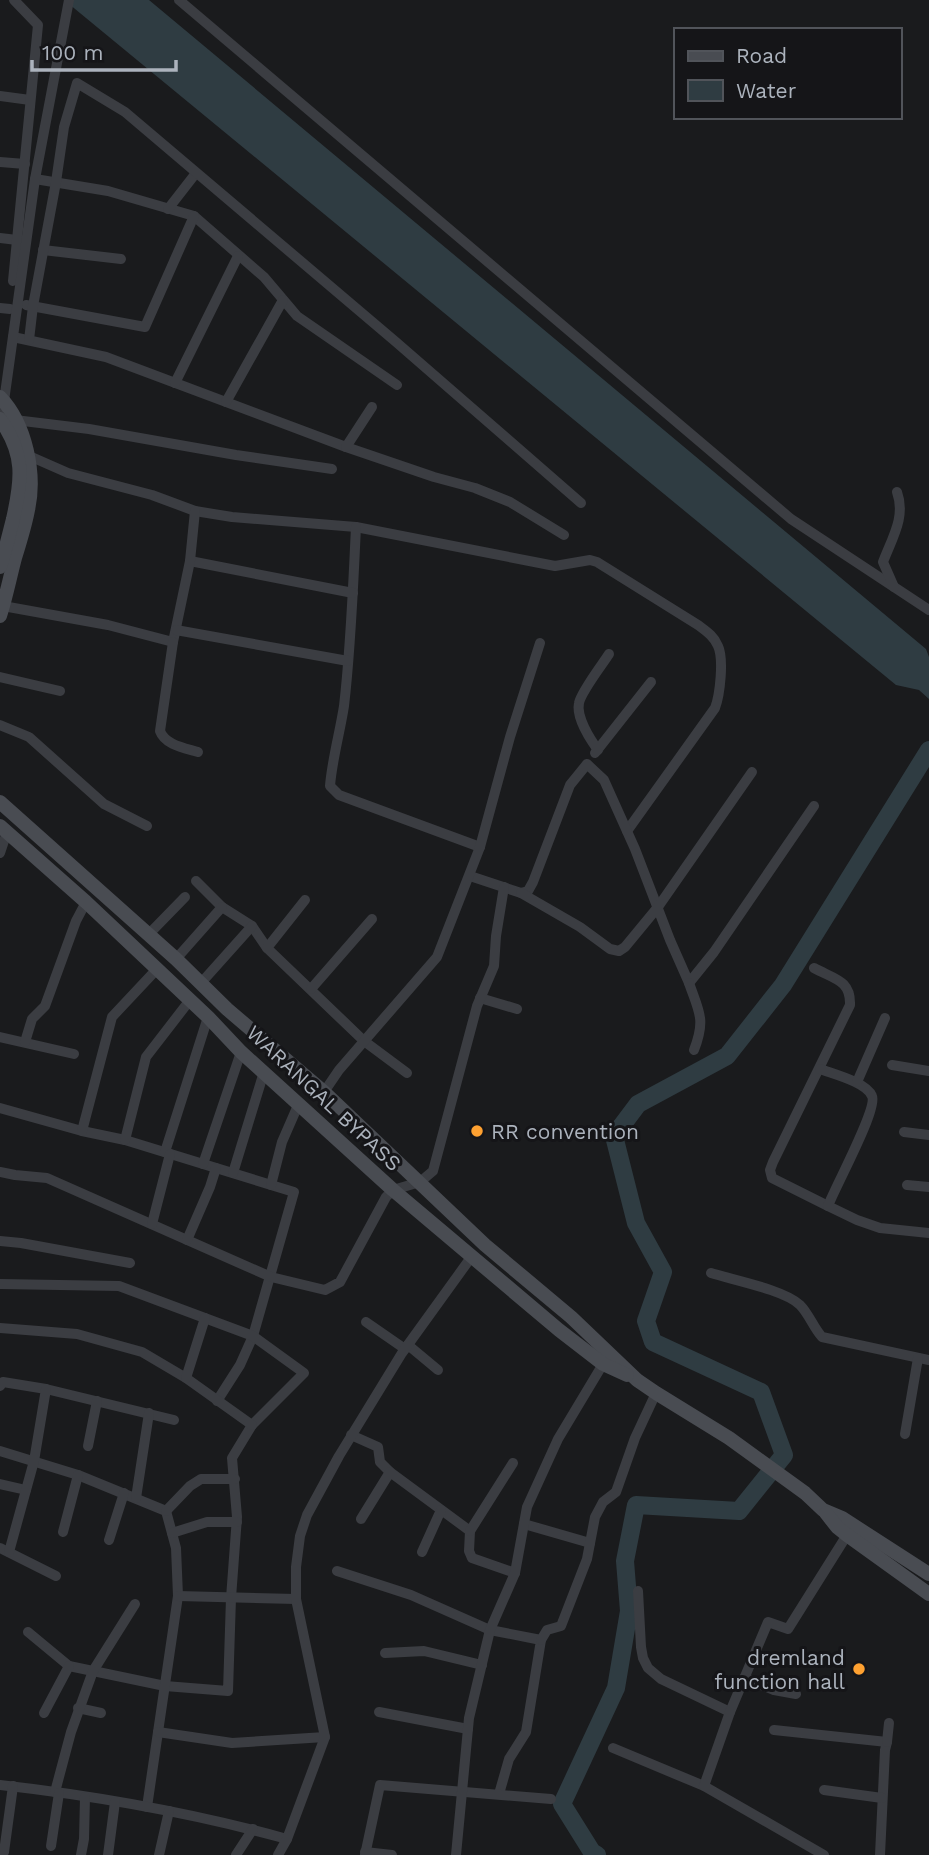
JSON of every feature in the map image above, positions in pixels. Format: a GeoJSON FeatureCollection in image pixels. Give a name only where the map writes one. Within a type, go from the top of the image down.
{"type":"FeatureCollection","features":[{"type":"Feature","properties":{"kind":"main road"},"geometry":{"type":"LineString","coordinates":[[1,402],[15,420],[23,438],[30,474],[28,509],[2,611]]}},
{"type":"Feature","properties":{"kind":"main road"},"geometry":{"type":"LineString","coordinates":[[0,419],[10,433],[19,463],[19,492],[4,542],[0,567]]}},
{"type":"Feature","properties":{"kind":"main road"},"geometry":{"type":"LineString","coordinates":[[0,802],[176,959],[227,1009],[324,1092],[485,1245],[571,1317],[638,1380],[729,1438],[805,1493],[837,1527],[929,1594]]}},
{"type":"Feature","properties":{"kind":"main road","name":"WARANGAL BYPASS"},"geometry":{"type":"LineString","coordinates":[[4,829],[86,902],[208,1017],[241,1052],[299,1103],[387,1196],[472,1256],[543,1318],[603,1364],[638,1380]]}},
{"type":"Feature","properties":{"kind":"main road"},"geometry":{"type":"LineString","coordinates":[[823,1510],[842,1518],[929,1574]]}},
{"type":"Feature","properties":{"kind":"street"},"geometry":{"type":"LineString","coordinates":[[0,381],[38,25],[15,0]]}},
{"type":"Feature","properties":{"kind":"street"},"geometry":{"type":"LineString","coordinates":[[179,0],[791,519],[929,610]]}},
{"type":"Feature","properties":{"kind":"street"},"geometry":{"type":"LineString","coordinates":[[1,402],[13,337],[9,307],[69,2]]}},
{"type":"Feature","properties":{"kind":"street"},"geometry":{"type":"LineString","coordinates":[[29,340],[64,127],[77,83],[125,112],[397,342],[581,503]]}},
{"type":"Feature","properties":{"kind":"street"},"geometry":{"type":"LineString","coordinates":[[0,96],[30,100]]}},
{"type":"Feature","properties":{"kind":"street"},"geometry":{"type":"LineString","coordinates":[[0,162],[25,164]]}},
{"type":"Feature","properties":{"kind":"street"},"geometry":{"type":"LineString","coordinates":[[168,209],[196,173]]}},
{"type":"Feature","properties":{"kind":"street"},"geometry":{"type":"LineString","coordinates":[[35,179],[108,191],[194,216],[264,277],[297,316],[397,385]]}},
{"type":"Feature","properties":{"kind":"street"},"geometry":{"type":"LineString","coordinates":[[9,307],[33,306],[145,327],[194,216]]}},
{"type":"Feature","properties":{"kind":"street"},"geometry":{"type":"LineString","coordinates":[[0,238],[17,240]]}},
{"type":"Feature","properties":{"kind":"street"},"geometry":{"type":"LineString","coordinates":[[43,250],[121,259]]}},
{"type":"Feature","properties":{"kind":"street"},"geometry":{"type":"LineString","coordinates":[[175,383],[237,256]]}},
{"type":"Feature","properties":{"kind":"street"},"geometry":{"type":"LineString","coordinates":[[226,402],[283,300]]}},
{"type":"Feature","properties":{"kind":"street"},"geometry":{"type":"LineString","coordinates":[[13,337],[106,357],[346,447],[475,488],[510,502],[564,535]]}},
{"type":"Feature","properties":{"kind":"street"},"geometry":{"type":"LineString","coordinates":[[346,447],[372,407]]}},
{"type":"Feature","properties":{"kind":"street"},"geometry":{"type":"LineString","coordinates":[[15,420],[89,429],[236,455],[332,468]]}},
{"type":"Feature","properties":{"kind":"street"},"geometry":{"type":"LineString","coordinates":[[27,455],[68,473],[152,495],[195,511],[232,517],[356,527],[555,566],[590,560],[698,625],[713,637],[720,649],[719,699],[715,709],[627,831]]}},
{"type":"Feature","properties":{"kind":"street"},"geometry":{"type":"LineString","coordinates":[[894,587],[883,562],[900,519],[902,505],[897,492]]}},
{"type":"Feature","properties":{"kind":"street"},"geometry":{"type":"LineString","coordinates":[[195,511],[190,561],[173,642],[160,731],[166,741],[198,752]]}},
{"type":"Feature","properties":{"kind":"street"},"geometry":{"type":"LineString","coordinates":[[356,527],[344,706],[330,786],[339,795],[480,847]]}},
{"type":"Feature","properties":{"kind":"street"},"geometry":{"type":"LineString","coordinates":[[190,561],[353,593]]}},
{"type":"Feature","properties":{"kind":"street"},"geometry":{"type":"LineString","coordinates":[[2,611],[108,625],[173,642]]}},
{"type":"Feature","properties":{"kind":"street"},"geometry":{"type":"LineString","coordinates":[[176,629],[348,660]]}},
{"type":"Feature","properties":{"kind":"street"},"geometry":{"type":"LineString","coordinates":[[324,1092],[339,1070],[437,957],[480,847],[510,737],[540,643]]}},
{"type":"Feature","properties":{"kind":"street"},"geometry":{"type":"LineString","coordinates":[[597,750],[589,737],[578,704],[609,654]]}},
{"type":"Feature","properties":{"kind":"street"},"geometry":{"type":"LineString","coordinates":[[0,677],[60,691]]}},
{"type":"Feature","properties":{"kind":"street"},"geometry":{"type":"LineString","coordinates":[[521,893],[528,891],[533,882],[570,785],[651,682]]}},
{"type":"Feature","properties":{"kind":"street"},"geometry":{"type":"LineString","coordinates":[[0,724],[29,737],[104,804],[147,827]]}},
{"type":"Feature","properties":{"kind":"street"},"geometry":{"type":"LineString","coordinates":[[587,764],[604,780],[689,983],[701,1016],[701,1032],[694,1050]]}},
{"type":"Feature","properties":{"kind":"street"},"geometry":{"type":"LineString","coordinates":[[470,876],[521,893],[580,927],[614,951],[619,951],[657,906],[752,772]]}},
{"type":"Feature","properties":{"kind":"street"},"geometry":{"type":"LineString","coordinates":[[689,983],[714,952],[814,806]]}},
{"type":"Feature","properties":{"kind":"street"},"geometry":{"type":"LineString","coordinates":[[0,853],[4,829]]}},
{"type":"Feature","properties":{"kind":"street"},"geometry":{"type":"LineString","coordinates":[[196,881],[222,907],[252,926],[267,948],[364,1041],[407,1073]]}},
{"type":"Feature","properties":{"kind":"street"},"geometry":{"type":"LineString","coordinates":[[0,1172],[47,1178],[271,1277],[325,1290],[340,1282],[387,1196],[420,1182],[433,1171],[477,1006],[494,966],[504,887]]}},
{"type":"Feature","properties":{"kind":"street"},"geometry":{"type":"LineString","coordinates":[[148,935],[185,897]]}},
{"type":"Feature","properties":{"kind":"street"},"geometry":{"type":"LineString","coordinates":[[267,948],[305,900]]}},
{"type":"Feature","properties":{"kind":"street"},"geometry":{"type":"LineString","coordinates":[[25,1042],[32,1019],[45,1006],[76,920],[86,902]]}},
{"type":"Feature","properties":{"kind":"street"},"geometry":{"type":"LineString","coordinates":[[176,959],[222,907]]}},
{"type":"Feature","properties":{"kind":"street"},"geometry":{"type":"LineString","coordinates":[[311,989],[372,919]]}},
{"type":"Feature","properties":{"kind":"street"},"geometry":{"type":"LineString","coordinates":[[201,983],[252,926]]}},
{"type":"Feature","properties":{"kind":"street"},"geometry":{"type":"LineString","coordinates":[[814,968],[844,984],[849,990],[850,1006],[773,1162],[770,1174],[772,1178],[857,1220],[880,1228],[929,1233]]}},
{"type":"Feature","properties":{"kind":"street"},"geometry":{"type":"LineString","coordinates":[[82,1131],[112,1017],[157,969]]}},
{"type":"Feature","properties":{"kind":"street"},"geometry":{"type":"LineString","coordinates":[[480,998],[517,1009]]}},
{"type":"Feature","properties":{"kind":"street"},"geometry":{"type":"LineString","coordinates":[[125,1140],[146,1057],[190,1000]]}},
{"type":"Feature","properties":{"kind":"street"},"geometry":{"type":"LineString","coordinates":[[152,1224],[167,1153],[208,1017]]}},
{"type":"Feature","properties":{"kind":"street"},"geometry":{"type":"LineString","coordinates":[[857,1082],[886,1018]]}},
{"type":"Feature","properties":{"kind":"street"},"geometry":{"type":"LineString","coordinates":[[0,1037],[74,1054]]}},
{"type":"Feature","properties":{"kind":"street"},"geometry":{"type":"LineString","coordinates":[[203,1164],[241,1052]]}},
{"type":"Feature","properties":{"kind":"street"},"geometry":{"type":"LineString","coordinates":[[892,1065],[929,1071]]}},
{"type":"Feature","properties":{"kind":"street"},"geometry":{"type":"LineString","coordinates":[[820,1069],[857,1082],[873,1098],[873,1104],[828,1206]]}},
{"type":"Feature","properties":{"kind":"street"},"geometry":{"type":"LineString","coordinates":[[233,1173],[264,1072]]}},
{"type":"Feature","properties":{"kind":"street"},"geometry":{"type":"LineString","coordinates":[[271,1185],[282,1142],[299,1103]]}},
{"type":"Feature","properties":{"kind":"street"},"geometry":{"type":"LineString","coordinates":[[0,1108],[125,1140],[294,1192],[253,1336],[240,1365],[218,1401]]}},
{"type":"Feature","properties":{"kind":"street"},"geometry":{"type":"LineString","coordinates":[[904,1132],[929,1135]]}},
{"type":"Feature","properties":{"kind":"street"},"geometry":{"type":"LineString","coordinates":[[187,1240],[216,1168]]}},
{"type":"Feature","properties":{"kind":"street"},"geometry":{"type":"LineString","coordinates":[[907,1185],[929,1187]]}},
{"type":"Feature","properties":{"kind":"street"},"geometry":{"type":"LineString","coordinates":[[0,1241],[130,1263]]}},
{"type":"Feature","properties":{"kind":"street"},"geometry":{"type":"LineString","coordinates":[[278,1855],[287,1839],[325,1737],[296,1599],[300,1536],[307,1515],[377,1392],[472,1256]]}},
{"type":"Feature","properties":{"kind":"street"},"geometry":{"type":"LineString","coordinates":[[712,1273],[797,1302],[804,1308],[822,1337],[923,1359],[905,1434]]}},
{"type":"Feature","properties":{"kind":"street"},"geometry":{"type":"LineString","coordinates":[[0,1284],[119,1286],[253,1336],[304,1373],[252,1425],[232,1458],[237,1522],[228,1691],[165,1686],[69,1666],[28,1632]]}},
{"type":"Feature","properties":{"kind":"street"},"geometry":{"type":"LineString","coordinates":[[186,1378],[205,1318]]}},
{"type":"Feature","properties":{"kind":"street"},"geometry":{"type":"LineString","coordinates":[[366,1322],[438,1370]]}},
{"type":"Feature","properties":{"kind":"street"},"geometry":{"type":"LineString","coordinates":[[0,1328],[77,1334],[142,1352],[186,1378],[252,1425]]}},
{"type":"Feature","properties":{"kind":"street"},"geometry":{"type":"LineString","coordinates":[[456,1855],[469,1718],[490,1630],[515,1573],[527,1507],[558,1439],[603,1364]]}},
{"type":"Feature","properties":{"kind":"street"},"geometry":{"type":"LineString","coordinates":[[0,1386],[3,1382],[46,1389],[174,1420]]}},
{"type":"Feature","properties":{"kind":"street"},"geometry":{"type":"LineString","coordinates":[[46,1389],[34,1461],[4,1550],[56,1576]]}},
{"type":"Feature","properties":{"kind":"street"},"geometry":{"type":"LineString","coordinates":[[499,1794],[509,1759],[526,1732],[541,1640],[547,1630],[561,1626],[587,1559],[595,1517],[603,1502],[616,1492],[635,1438],[656,1393]]}},
{"type":"Feature","properties":{"kind":"street"},"geometry":{"type":"LineString","coordinates":[[88,1446],[97,1401]]}},
{"type":"Feature","properties":{"kind":"street"},"geometry":{"type":"LineString","coordinates":[[136,1498],[149,1413]]}},
{"type":"Feature","properties":{"kind":"street"},"geometry":{"type":"LineString","coordinates":[[351,1435],[378,1447],[380,1462],[390,1472],[470,1531]]}},
{"type":"Feature","properties":{"kind":"street"},"geometry":{"type":"LineString","coordinates":[[0,1451],[78,1475],[166,1511]]}},
{"type":"Feature","properties":{"kind":"street"},"geometry":{"type":"LineString","coordinates":[[513,1463],[470,1531],[469,1551],[472,1558],[515,1573]]}},
{"type":"Feature","properties":{"kind":"street"},"geometry":{"type":"LineString","coordinates":[[361,1519],[390,1472]]}},
{"type":"Feature","properties":{"kind":"street"},"geometry":{"type":"LineString","coordinates":[[63,1532],[78,1475]]}},
{"type":"Feature","properties":{"kind":"street"},"geometry":{"type":"LineString","coordinates":[[166,1511],[190,1486],[201,1479],[235,1479]]}},
{"type":"Feature","properties":{"kind":"street"},"geometry":{"type":"LineString","coordinates":[[0,1483],[26,1490]]}},
{"type":"Feature","properties":{"kind":"street"},"geometry":{"type":"LineString","coordinates":[[108,1540],[124,1493]]}},
{"type":"Feature","properties":{"kind":"street"},"geometry":{"type":"LineString","coordinates":[[422,1552],[441,1510]]}},
{"type":"Feature","properties":{"kind":"street"},"geometry":{"type":"LineString","coordinates":[[147,1807],[178,1596],[176,1548],[166,1511]]}},
{"type":"Feature","properties":{"kind":"street"},"geometry":{"type":"LineString","coordinates":[[172,1533],[207,1521],[237,1522]]}},
{"type":"Feature","properties":{"kind":"street"},"geometry":{"type":"LineString","coordinates":[[524,1524],[590,1544]]}},
{"type":"Feature","properties":{"kind":"street"},"geometry":{"type":"LineString","coordinates":[[704,1786],[730,1712],[768,1622],[788,1629],[847,1535]]}},
{"type":"Feature","properties":{"kind":"street"},"geometry":{"type":"LineString","coordinates":[[337,1571],[411,1595],[490,1630],[541,1640]]}},
{"type":"Feature","properties":{"kind":"street"},"geometry":{"type":"LineString","coordinates":[[638,1591],[641,1647],[648,1668],[661,1679],[730,1712]]}},
{"type":"Feature","properties":{"kind":"street"},"geometry":{"type":"LineString","coordinates":[[178,1596],[296,1599]]}},
{"type":"Feature","properties":{"kind":"street"},"geometry":{"type":"LineString","coordinates":[[51,1846],[57,1793],[78,1709],[93,1671],[135,1604]]}},
{"type":"Feature","properties":{"kind":"street"},"geometry":{"type":"LineString","coordinates":[[385,1654],[424,1651],[482,1665]]}},
{"type":"Feature","properties":{"kind":"street"},"geometry":{"type":"LineString","coordinates":[[44,1713],[69,1666]]}},
{"type":"Feature","properties":{"kind":"street"},"geometry":{"type":"LineString","coordinates":[[744,1678],[774,1690],[796,1694]]}},
{"type":"Feature","properties":{"kind":"street"},"geometry":{"type":"LineString","coordinates":[[78,1709],[101,1713]]}},
{"type":"Feature","properties":{"kind":"street"},"geometry":{"type":"LineString","coordinates":[[379,1712],[468,1729]]}},
{"type":"Feature","properties":{"kind":"street"},"geometry":{"type":"LineString","coordinates":[[880,1855],[885,1750],[889,1723]]}},
{"type":"Feature","properties":{"kind":"street"},"geometry":{"type":"LineString","coordinates":[[774,1730],[887,1742]]}},
{"type":"Feature","properties":{"kind":"street"},"geometry":{"type":"LineString","coordinates":[[159,1732],[232,1743],[325,1737]]}},
{"type":"Feature","properties":{"kind":"street"},"geometry":{"type":"LineString","coordinates":[[613,1748],[704,1786],[824,1855]]}},
{"type":"Feature","properties":{"kind":"street"},"geometry":{"type":"LineString","coordinates":[[0,1785],[169,1811],[287,1839]]}},
{"type":"Feature","properties":{"kind":"street"},"geometry":{"type":"LineString","coordinates":[[392,1855],[365,1854],[380,1785],[551,1799]]}},
{"type":"Feature","properties":{"kind":"street"},"geometry":{"type":"LineString","coordinates":[[4,1852],[13,1786]]}},
{"type":"Feature","properties":{"kind":"street"},"geometry":{"type":"LineString","coordinates":[[824,1790],[882,1798]]}},
{"type":"Feature","properties":{"kind":"street"},"geometry":{"type":"LineString","coordinates":[[81,1855],[85,1797]]}},
{"type":"Feature","properties":{"kind":"street"},"geometry":{"type":"LineString","coordinates":[[108,1855],[115,1802]]}},
{"type":"Feature","properties":{"kind":"street"},"geometry":{"type":"LineString","coordinates":[[159,1855],[169,1811]]}},
{"type":"Feature","properties":{"kind":"street"},"geometry":{"type":"LineString","coordinates":[[236,1855],[253,1829]]}},
{"type":"Feature","properties":{"kind":"water"},"geometry":{"type":"Polygon","coordinates":[[[70,0],[149,0],[926,649],[929,657],[929,699],[919,690],[896,685],[69,4],[70,0]]]}},
{"type":"Feature","properties":{"kind":"waterway"},"geometry":{"type":"LineString","coordinates":[[597,1855],[592,1852],[562,1804],[616,1688],[629,1611],[625,1561],[636,1505],[739,1511],[784,1455],[761,1392],[653,1342],[646,1321],[663,1272],[636,1223],[614,1136],[638,1104],[727,1056],[783,985],[929,750]]}},
{"type":"Feature","properties":{"kind":"place","name":"RR convention"},"geometry":{"type":"Point","coordinates":[477,1131]}},
{"type":"Feature","properties":{"kind":"place","name":"dremland function hall"},"geometry":{"type":"Point","coordinates":[859,1669]}}]}
